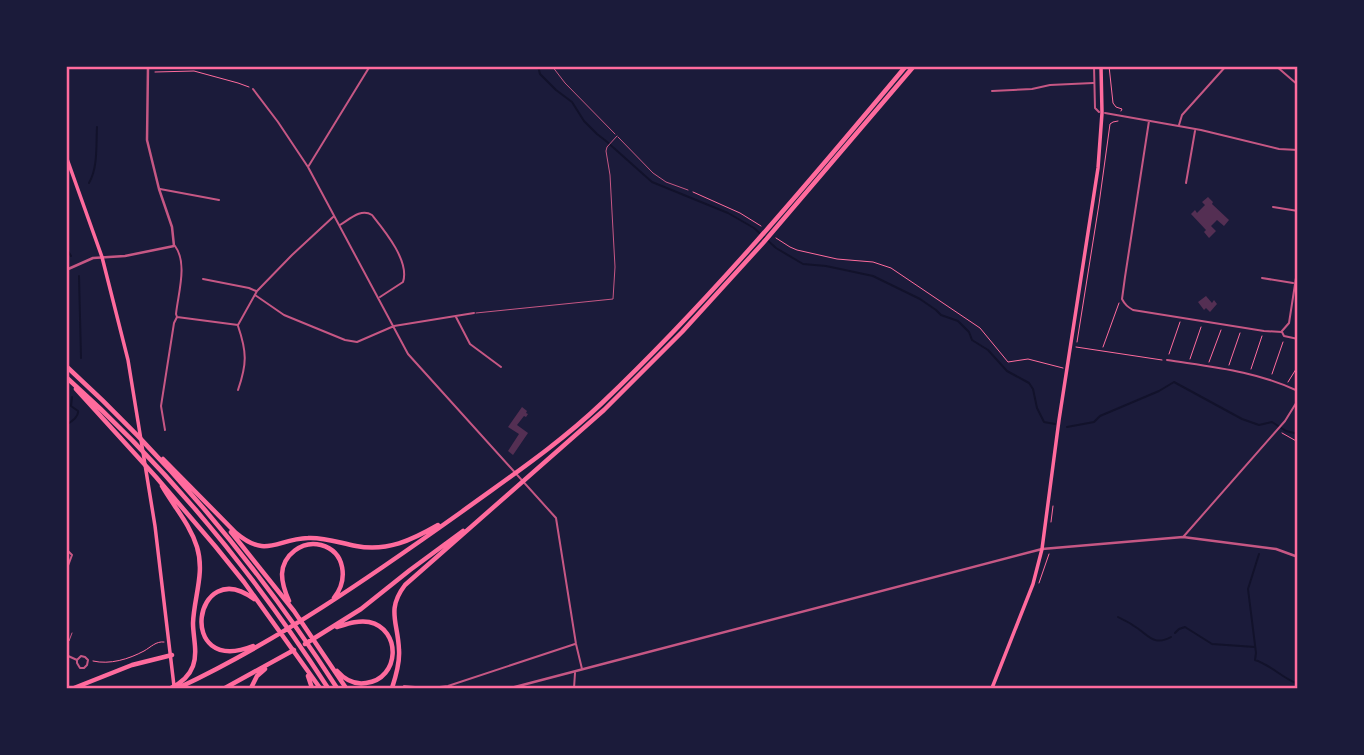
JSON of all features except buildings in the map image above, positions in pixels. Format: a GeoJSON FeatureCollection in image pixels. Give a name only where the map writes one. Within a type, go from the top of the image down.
{"type":"FeatureCollection","features":[{"type":"Feature","properties":{"kind":"highway"},"geometry":{"type":"LineString","coordinates":[[772,232],[906,66]]}},
{"type":"Feature","properties":{"kind":"highway"},"geometry":{"type":"LineString","coordinates":[[174,688],[264,642],[327,605],[386,566],[559,440],[601,403],[760,241],[772,232],[914,66]]}},
{"type":"Feature","properties":{"kind":"highway"},"geometry":{"type":"LineString","coordinates":[[392,688],[400,658],[393,616],[400,592],[411,579],[604,410],[682,332],[760,241]]}},
{"type":"Feature","properties":{"kind":"highway"},"geometry":{"type":"LineString","coordinates":[[66,366],[177,472],[212,510],[294,611],[346,688]]}},
{"type":"Feature","properties":{"kind":"highway"},"geometry":{"type":"LineString","coordinates":[[66,377],[112,420],[169,481],[233,556],[281,619],[328,688]]}},
{"type":"Feature","properties":{"kind":"highway"},"geometry":{"type":"LineString","coordinates":[[72,382],[77,391],[215,546],[320,688]]}},
{"type":"Feature","properties":{"kind":"highway"},"geometry":{"type":"LineString","coordinates":[[144,442],[221,530],[287,615],[337,688]]}},
{"type":"Feature","properties":{"kind":"highway"},"geometry":{"type":"LineString","coordinates":[[156,477],[188,527],[200,562],[193,624],[194,662],[188,675],[174,688]]}},
{"type":"Feature","properties":{"kind":"highway"},"geometry":{"type":"LineString","coordinates":[[225,688],[274,662],[361,609],[506,497]]}},
{"type":"Feature","properties":{"kind":"highway"},"geometry":{"type":"LineString","coordinates":[[212,510],[244,539],[259,546],[269,547],[310,537],[370,548],[406,542],[463,510]]}},
{"type":"Feature","properties":{"kind":"highway"},"geometry":{"type":"LineString","coordinates":[[294,611],[283,583],[283,568],[291,554],[305,545],[321,545],[340,561],[344,577],[342,585],[327,605]]}},
{"type":"Feature","properties":{"kind":"highway"},"geometry":{"type":"LineString","coordinates":[[263,608],[245,592],[221,591],[208,600],[200,624],[206,639],[219,649],[236,651],[264,642]]}},
{"type":"Feature","properties":{"kind":"highway"},"geometry":{"type":"LineString","coordinates":[[329,630],[348,623],[373,623],[389,636],[393,649],[391,663],[384,675],[365,684],[345,678],[329,661]]}},
{"type":"Feature","properties":{"kind":"highway"},"geometry":{"type":"LineString","coordinates":[[74,688],[132,666],[172,655]]}},
{"type":"Feature","properties":{"kind":"highway"},"geometry":{"type":"LineString","coordinates":[[251,688],[257,676],[274,662]]}},
{"type":"Feature","properties":{"kind":"highway"},"geometry":{"type":"LineString","coordinates":[[302,664],[312,688]]}},
{"type":"Feature","properties":{"kind":"main road"},"geometry":{"type":"LineString","coordinates":[[992,688],[1033,584],[1042,549],[1059,420],[1073,347],[1095,192],[1102,113],[1101,66]]}},
{"type":"Feature","properties":{"kind":"main road"},"geometry":{"type":"LineString","coordinates":[[66,156],[102,257],[128,360],[149,490],[172,655],[174,688]]}},
{"type":"Feature","properties":{"kind":"street"},"geometry":{"type":"LineString","coordinates":[[148,66],[147,140],[172,227],[174,246]]}},
{"type":"Feature","properties":{"kind":"street"},"geometry":{"type":"LineString","coordinates":[[308,167],[370,66]]}},
{"type":"Feature","properties":{"kind":"street"},"geometry":{"type":"LineString","coordinates":[[1094,66],[1095,108],[1102,113],[1179,126],[1279,149],[1297,150]]}},
{"type":"Feature","properties":{"kind":"street"},"geometry":{"type":"LineString","coordinates":[[1179,126],[1182,115],[1226,66]]}},
{"type":"Feature","properties":{"kind":"street"},"geometry":{"type":"LineString","coordinates":[[1276,66],[1297,84]]}},
{"type":"Feature","properties":{"kind":"street"},"geometry":{"type":"LineString","coordinates":[[992,91],[1094,82]]}},
{"type":"Feature","properties":{"kind":"street"},"geometry":{"type":"LineString","coordinates":[[253,89],[308,167],[408,354],[557,519],[582,670]]}},
{"type":"Feature","properties":{"kind":"street"},"geometry":{"type":"LineString","coordinates":[[1149,121],[1122,299],[1133,310],[1282,332]]}},
{"type":"Feature","properties":{"kind":"street"},"geometry":{"type":"LineString","coordinates":[[1186,183],[1195,130]]}},
{"type":"Feature","properties":{"kind":"street"},"geometry":{"type":"LineString","coordinates":[[159,189],[219,200]]}},
{"type":"Feature","properties":{"kind":"street"},"geometry":{"type":"LineString","coordinates":[[1273,207],[1297,211]]}},
{"type":"Feature","properties":{"kind":"street"},"geometry":{"type":"LineString","coordinates":[[339,225],[362,212],[368,212],[395,245],[405,278],[379,298]]}},
{"type":"Feature","properties":{"kind":"street"},"geometry":{"type":"LineString","coordinates":[[238,390],[246,354],[237,326],[256,293],[334,216]]}},
{"type":"Feature","properties":{"kind":"street"},"geometry":{"type":"LineString","coordinates":[[66,270],[102,257],[125,256],[174,246],[178,248],[181,273],[177,317],[161,406],[166,430]]}},
{"type":"Feature","properties":{"kind":"street"},"geometry":{"type":"LineString","coordinates":[[1282,332],[1289,323],[1297,265]]}},
{"type":"Feature","properties":{"kind":"street"},"geometry":{"type":"LineString","coordinates":[[1262,278],[1294,283]]}},
{"type":"Feature","properties":{"kind":"street"},"geometry":{"type":"LineString","coordinates":[[203,279],[249,288],[284,315],[354,342],[363,341],[394,326],[474,313]]}},
{"type":"Feature","properties":{"kind":"street"},"geometry":{"type":"LineString","coordinates":[[455,316],[470,344],[501,367]]}},
{"type":"Feature","properties":{"kind":"street"},"geometry":{"type":"LineString","coordinates":[[177,317],[237,326]]}},
{"type":"Feature","properties":{"kind":"street"},"geometry":{"type":"LineString","coordinates":[[1282,332],[1284,336],[1297,339]]}},
{"type":"Feature","properties":{"kind":"street"},"geometry":{"type":"LineString","coordinates":[[1167,360],[1249,374],[1297,391]]}},
{"type":"Feature","properties":{"kind":"street"},"geometry":{"type":"LineString","coordinates":[[1183,537],[1283,424],[1297,400]]}},
{"type":"Feature","properties":{"kind":"street"},"geometry":{"type":"LineString","coordinates":[[511,688],[1042,549],[1183,537],[1276,549],[1297,557]]}},
{"type":"Feature","properties":{"kind":"street"},"geometry":{"type":"LineString","coordinates":[[66,549],[72,555],[66,571]]}},
{"type":"Feature","properties":{"kind":"street"},"geometry":{"type":"LineString","coordinates":[[431,688],[448,686],[576,644]]}},
{"type":"Feature","properties":{"kind":"street"},"geometry":{"type":"LineString","coordinates":[[66,655],[77,660]]}},
{"type":"Feature","properties":{"kind":"street"},"geometry":{"type":"LineString","coordinates":[[83,656],[88,660],[87,666],[82,668],[77,665],[77,660],[83,656]]}},
{"type":"Feature","properties":{"kind":"street"},"geometry":{"type":"LineString","coordinates":[[574,688],[575,672]]}},
{"type":"Feature","properties":{"kind":"street"},"geometry":{"type":"LineString","coordinates":[[404,686],[426,688]]}},
{"type":"Feature","properties":{"kind":"lane"},"geometry":{"type":"LineString","coordinates":[[552,66],[565,83],[653,173],[666,182],[688,190]]}},
{"type":"Feature","properties":{"kind":"lane"},"geometry":{"type":"LineString","coordinates":[[474,313],[613,299],[615,267],[610,175],[606,151],[617,136]]}},
{"type":"Feature","properties":{"kind":"lane"},"geometry":{"type":"LineString","coordinates":[[66,640],[69,640],[72,633]]}},
{"type":"Feature","properties":{"kind":"path"},"geometry":{"type":"LineString","coordinates":[[1109,66],[1113,103],[1122,109],[1119,121],[1110,124],[1078,339],[1073,347],[1167,360],[1181,318]]}},
{"type":"Feature","properties":{"kind":"path"},"geometry":{"type":"LineString","coordinates":[[149,72],[194,71],[238,82],[253,89]]}},
{"type":"Feature","properties":{"kind":"path"},"geometry":{"type":"LineString","coordinates":[[688,190],[724,205],[761,226]]}},
{"type":"Feature","properties":{"kind":"path"},"geometry":{"type":"LineString","coordinates":[[772,232],[785,244],[797,250],[837,259],[873,262],[891,268],[980,328],[1008,362],[1028,359],[1068,369]]}},
{"type":"Feature","properties":{"kind":"path"},"geometry":{"type":"LineString","coordinates":[[1103,347],[1122,299]]}},
{"type":"Feature","properties":{"kind":"path"},"geometry":{"type":"LineString","coordinates":[[1189,363],[1203,321]]}},
{"type":"Feature","properties":{"kind":"path"},"geometry":{"type":"LineString","coordinates":[[1208,366],[1223,324]]}},
{"type":"Feature","properties":{"kind":"path"},"geometry":{"type":"LineString","coordinates":[[1228,370],[1242,327]]}},
{"type":"Feature","properties":{"kind":"path"},"geometry":{"type":"LineString","coordinates":[[1249,374],[1264,331]]}},
{"type":"Feature","properties":{"kind":"path"},"geometry":{"type":"LineString","coordinates":[[1269,380],[1284,336]]}},
{"type":"Feature","properties":{"kind":"path"},"geometry":{"type":"LineString","coordinates":[[1286,386],[1297,366]]}},
{"type":"Feature","properties":{"kind":"path"},"geometry":{"type":"LineString","coordinates":[[1278,430],[1297,442]]}},
{"type":"Feature","properties":{"kind":"path"},"geometry":{"type":"LineString","coordinates":[[88,660],[110,663],[137,654],[158,641],[166,642]]}},
{"type":"Feature","properties":{"kind":"waterway"},"geometry":{"type":"LineString","coordinates":[[538,66],[540,74],[572,102],[584,121],[652,182],[728,213],[754,228],[776,248],[803,264],[873,276],[920,299],[941,315],[958,321],[969,332],[972,340],[988,350],[1007,371],[1029,383],[1044,422],[1055,424]]}},
{"type":"Feature","properties":{"kind":"waterway"},"geometry":{"type":"LineString","coordinates":[[89,183],[95,163],[97,127]]}},
{"type":"Feature","properties":{"kind":"waterway"},"geometry":{"type":"LineString","coordinates":[[66,248],[71,256]]}},
{"type":"Feature","properties":{"kind":"waterway"},"geometry":{"type":"LineString","coordinates":[[79,276],[81,358]]}},
{"type":"Feature","properties":{"kind":"waterway"},"geometry":{"type":"LineString","coordinates":[[1067,427],[1094,422],[1100,416],[1174,382],[1242,419],[1259,425],[1272,422],[1286,431],[1298,434]]}},
{"type":"Feature","properties":{"kind":"waterway"},"geometry":{"type":"LineString","coordinates":[[66,425],[78,413],[71,406],[72,397]]}},
{"type":"Feature","properties":{"kind":"waterway"},"geometry":{"type":"LineString","coordinates":[[1259,554],[1248,589],[1255,660],[1298,684]]}},
{"type":"Feature","properties":{"kind":"waterway"},"geometry":{"type":"LineString","coordinates":[[1118,617],[1155,640],[1171,637]]}},
{"type":"Feature","properties":{"kind":"waterway"},"geometry":{"type":"LineString","coordinates":[[1175,633],[1185,627],[1212,644],[1255,647]]}}]}
